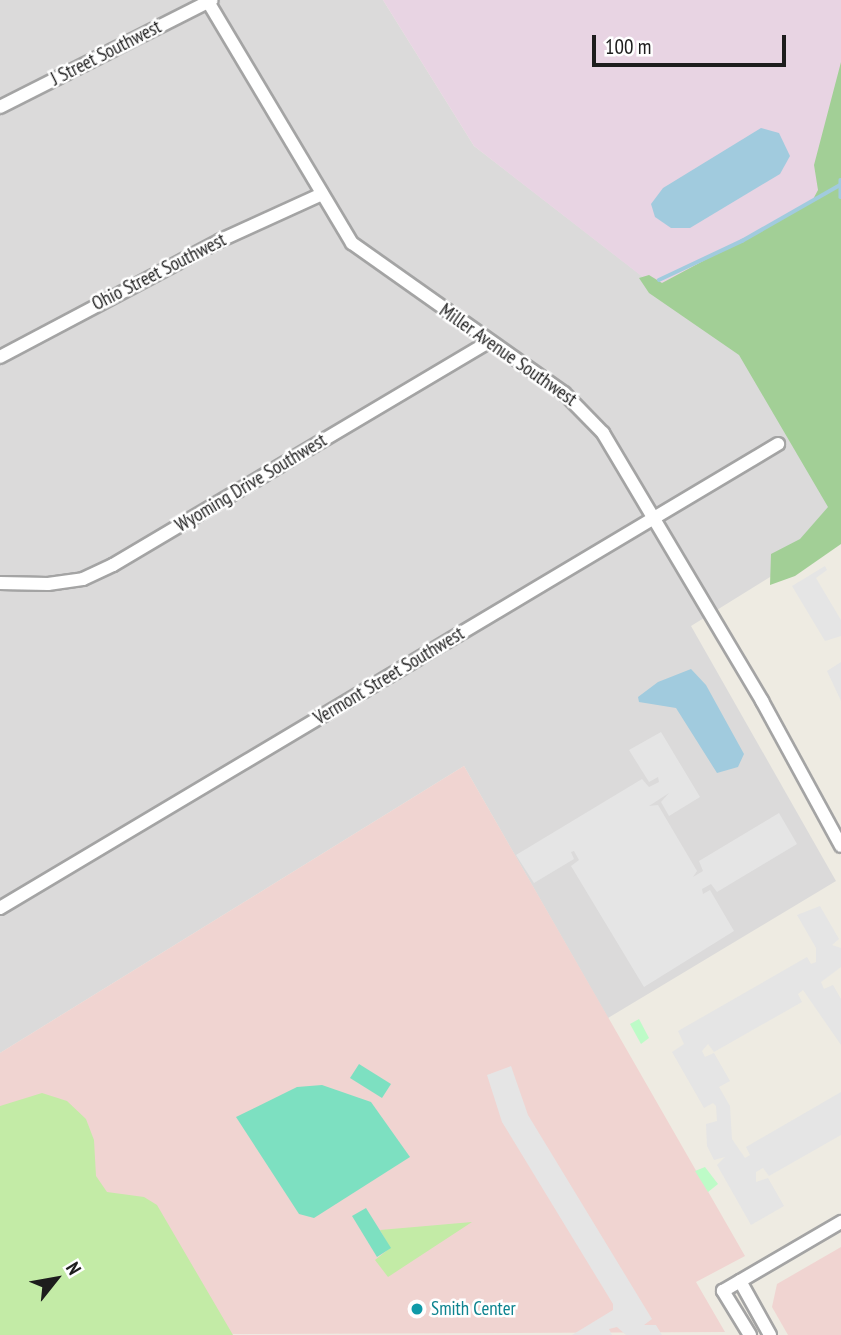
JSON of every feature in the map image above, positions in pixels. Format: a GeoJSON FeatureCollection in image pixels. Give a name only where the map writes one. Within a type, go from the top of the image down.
{"type":"FeatureCollection","features":[{"type":"Feature","properties":{"kind":"street","name":"J Street Southwest"},"geometry":{"type":"LineString","coordinates":[[0,107],[209,1]]}},
{"type":"Feature","properties":{"kind":"street","name":"Miller Avenue Southwest"},"geometry":{"type":"LineString","coordinates":[[209,1],[352,243],[585,410],[654,517],[841,846]]}},
{"type":"Feature","properties":{"kind":"street","name":"Ohio Street Southwest"},"geometry":{"type":"LineString","coordinates":[[0,357],[209,246],[321,194]]}},
{"type":"Feature","properties":{"kind":"street","name":"Wyoming Drive Southwest"},"geometry":{"type":"LineString","coordinates":[[0,583],[48,584],[83,579],[113,565],[489,342]]}},
{"type":"Feature","properties":{"kind":"street","name":"Vermont Street Southwest"},"geometry":{"type":"LineString","coordinates":[[0,908],[778,444]]}},
{"type":"Feature","properties":{"kind":"street"},"geometry":{"type":"LineString","coordinates":[[750,1335],[723,1291],[841,1222]]}},
{"type":"Feature","properties":{"kind":"street"},"geometry":{"type":"LineString","coordinates":[[740,1281],[770,1335]]}},
{"type":"Feature","properties":{"kind":"shaded area"},"geometry":{"type":"Polygon","coordinates":[[[0,0],[383,0],[474,146],[766,372],[841,533],[691,626],[836,881],[608,1018],[464,766],[0,1053],[0,0]]]}},
{"type":"Feature","properties":{"kind":"shaded area"},"geometry":{"type":"Polygon","coordinates":[[[383,0],[841,0],[841,192],[662,292],[474,146],[383,0]]]}},
{"type":"Feature","properties":{"kind":"shaded area"},"geometry":{"type":"Polygon","coordinates":[[[825,566],[827,570],[816,578],[841,620],[841,636],[825,641],[792,586],[825,566]]]}},
{"type":"Feature","properties":{"kind":"shaded area"},"geometry":{"type":"Polygon","coordinates":[[[841,662],[841,701],[827,671],[841,662]]]}},
{"type":"Feature","properties":{"kind":"shaded area"},"geometry":{"type":"Polygon","coordinates":[[[661,732],[700,797],[669,816],[661,802],[669,793],[649,806],[658,805],[697,871],[693,877],[703,871],[699,861],[779,813],[797,844],[717,892],[711,884],[702,889],[703,894],[710,890],[734,931],[644,987],[571,866],[579,860],[574,851],[571,852],[574,859],[534,883],[516,855],[642,779],[649,787],[659,782],[658,777],[649,782],[629,750],[661,732]]]}},
{"type":"Feature","properties":{"kind":"shaded area"},"geometry":{"type":"Polygon","coordinates":[[[464,766],[745,1256],[696,1282],[725,1332],[0,1335],[0,1053],[464,766]]]}},
{"type":"Feature","properties":{"kind":"shaded area"},"geometry":{"type":"Polygon","coordinates":[[[820,906],[839,939],[832,945],[841,948],[841,967],[821,982],[824,989],[833,985],[841,999],[841,1045],[803,990],[798,994],[802,1002],[714,1052],[708,1044],[702,1051],[705,1057],[714,1053],[730,1081],[719,1087],[730,1106],[732,1139],[745,1158],[750,1155],[746,1147],[841,1092],[841,1135],[769,1176],[763,1168],[756,1172],[756,1182],[768,1178],[784,1206],[751,1225],[717,1165],[725,1157],[714,1160],[707,1146],[706,1124],[717,1121],[716,1106],[713,1103],[704,1108],[672,1052],[684,1044],[678,1031],[807,957],[811,964],[816,962],[816,948],[797,915],[820,906]]]}},
{"type":"Feature","properties":{"kind":"shaded area"},"geometry":{"type":"Polygon","coordinates":[[[511,1066],[528,1115],[652,1319],[644,1325],[656,1325],[662,1335],[626,1335],[617,1327],[609,1329],[612,1335],[572,1335],[613,1310],[613,1304],[502,1122],[487,1075],[511,1066]]]}},
{"type":"Feature","properties":{"kind":"shaded area"},"geometry":{"type":"Polygon","coordinates":[[[841,1247],[841,1335],[788,1335],[772,1307],[777,1284],[841,1247]]]}},
{"type":"Feature","properties":{"kind":"green space"},"geometry":{"type":"Polygon","coordinates":[[[841,62],[841,544],[795,576],[770,585],[771,554],[800,539],[828,507],[739,355],[649,293],[639,278],[649,275],[662,283],[811,203],[818,190],[814,165],[841,62]]]}},
{"type":"Feature","properties":{"kind":"green space"},"geometry":{"type":"Polygon","coordinates":[[[639,1019],[649,1038],[641,1044],[630,1024],[639,1019]]]}},
{"type":"Feature","properties":{"kind":"green space"},"geometry":{"type":"Polygon","coordinates":[[[359,1064],[391,1084],[382,1098],[350,1078],[359,1064]]]}},
{"type":"Feature","properties":{"kind":"green space"},"geometry":{"type":"Polygon","coordinates":[[[322,1085],[371,1102],[410,1157],[314,1218],[299,1214],[236,1117],[297,1087],[322,1085]]]}},
{"type":"Feature","properties":{"kind":"green space"},"geometry":{"type":"Polygon","coordinates":[[[42,1093],[67,1101],[86,1119],[94,1140],[96,1176],[107,1192],[144,1197],[157,1205],[233,1335],[0,1335],[0,1106],[42,1093]]]}},
{"type":"Feature","properties":{"kind":"green space"},"geometry":{"type":"Polygon","coordinates":[[[705,1167],[718,1184],[708,1192],[695,1171],[705,1167]]]}},
{"type":"Feature","properties":{"kind":"green space"},"geometry":{"type":"Polygon","coordinates":[[[366,1208],[391,1248],[377,1257],[352,1216],[366,1208]]]}},
{"type":"Feature","properties":{"kind":"green space"},"geometry":{"type":"Polygon","coordinates":[[[472,1222],[388,1277],[375,1260],[390,1248],[380,1230],[472,1222]]]}},
{"type":"Feature","properties":{"kind":"water"},"geometry":{"type":"Polygon","coordinates":[[[761,128],[779,133],[790,156],[780,174],[690,228],[671,228],[655,217],[651,204],[663,188],[761,128]]]}},
{"type":"Feature","properties":{"kind":"water"},"geometry":{"type":"Polygon","coordinates":[[[691,669],[706,685],[744,754],[738,767],[717,773],[676,708],[639,702],[638,697],[658,682],[691,669]]]}},
{"type":"Feature","properties":{"kind":"waterway"},"geometry":{"type":"LineString","coordinates":[[841,180],[841,197]]}},
{"type":"Feature","properties":{"kind":"waterway"},"geometry":{"type":"LineString","coordinates":[[659,280],[742,241],[840,185]]}},
{"type":"Feature","properties":{"kind":"place","name":"Smith Center"},"geometry":{"type":"Point","coordinates":[417,1309]}}]}
